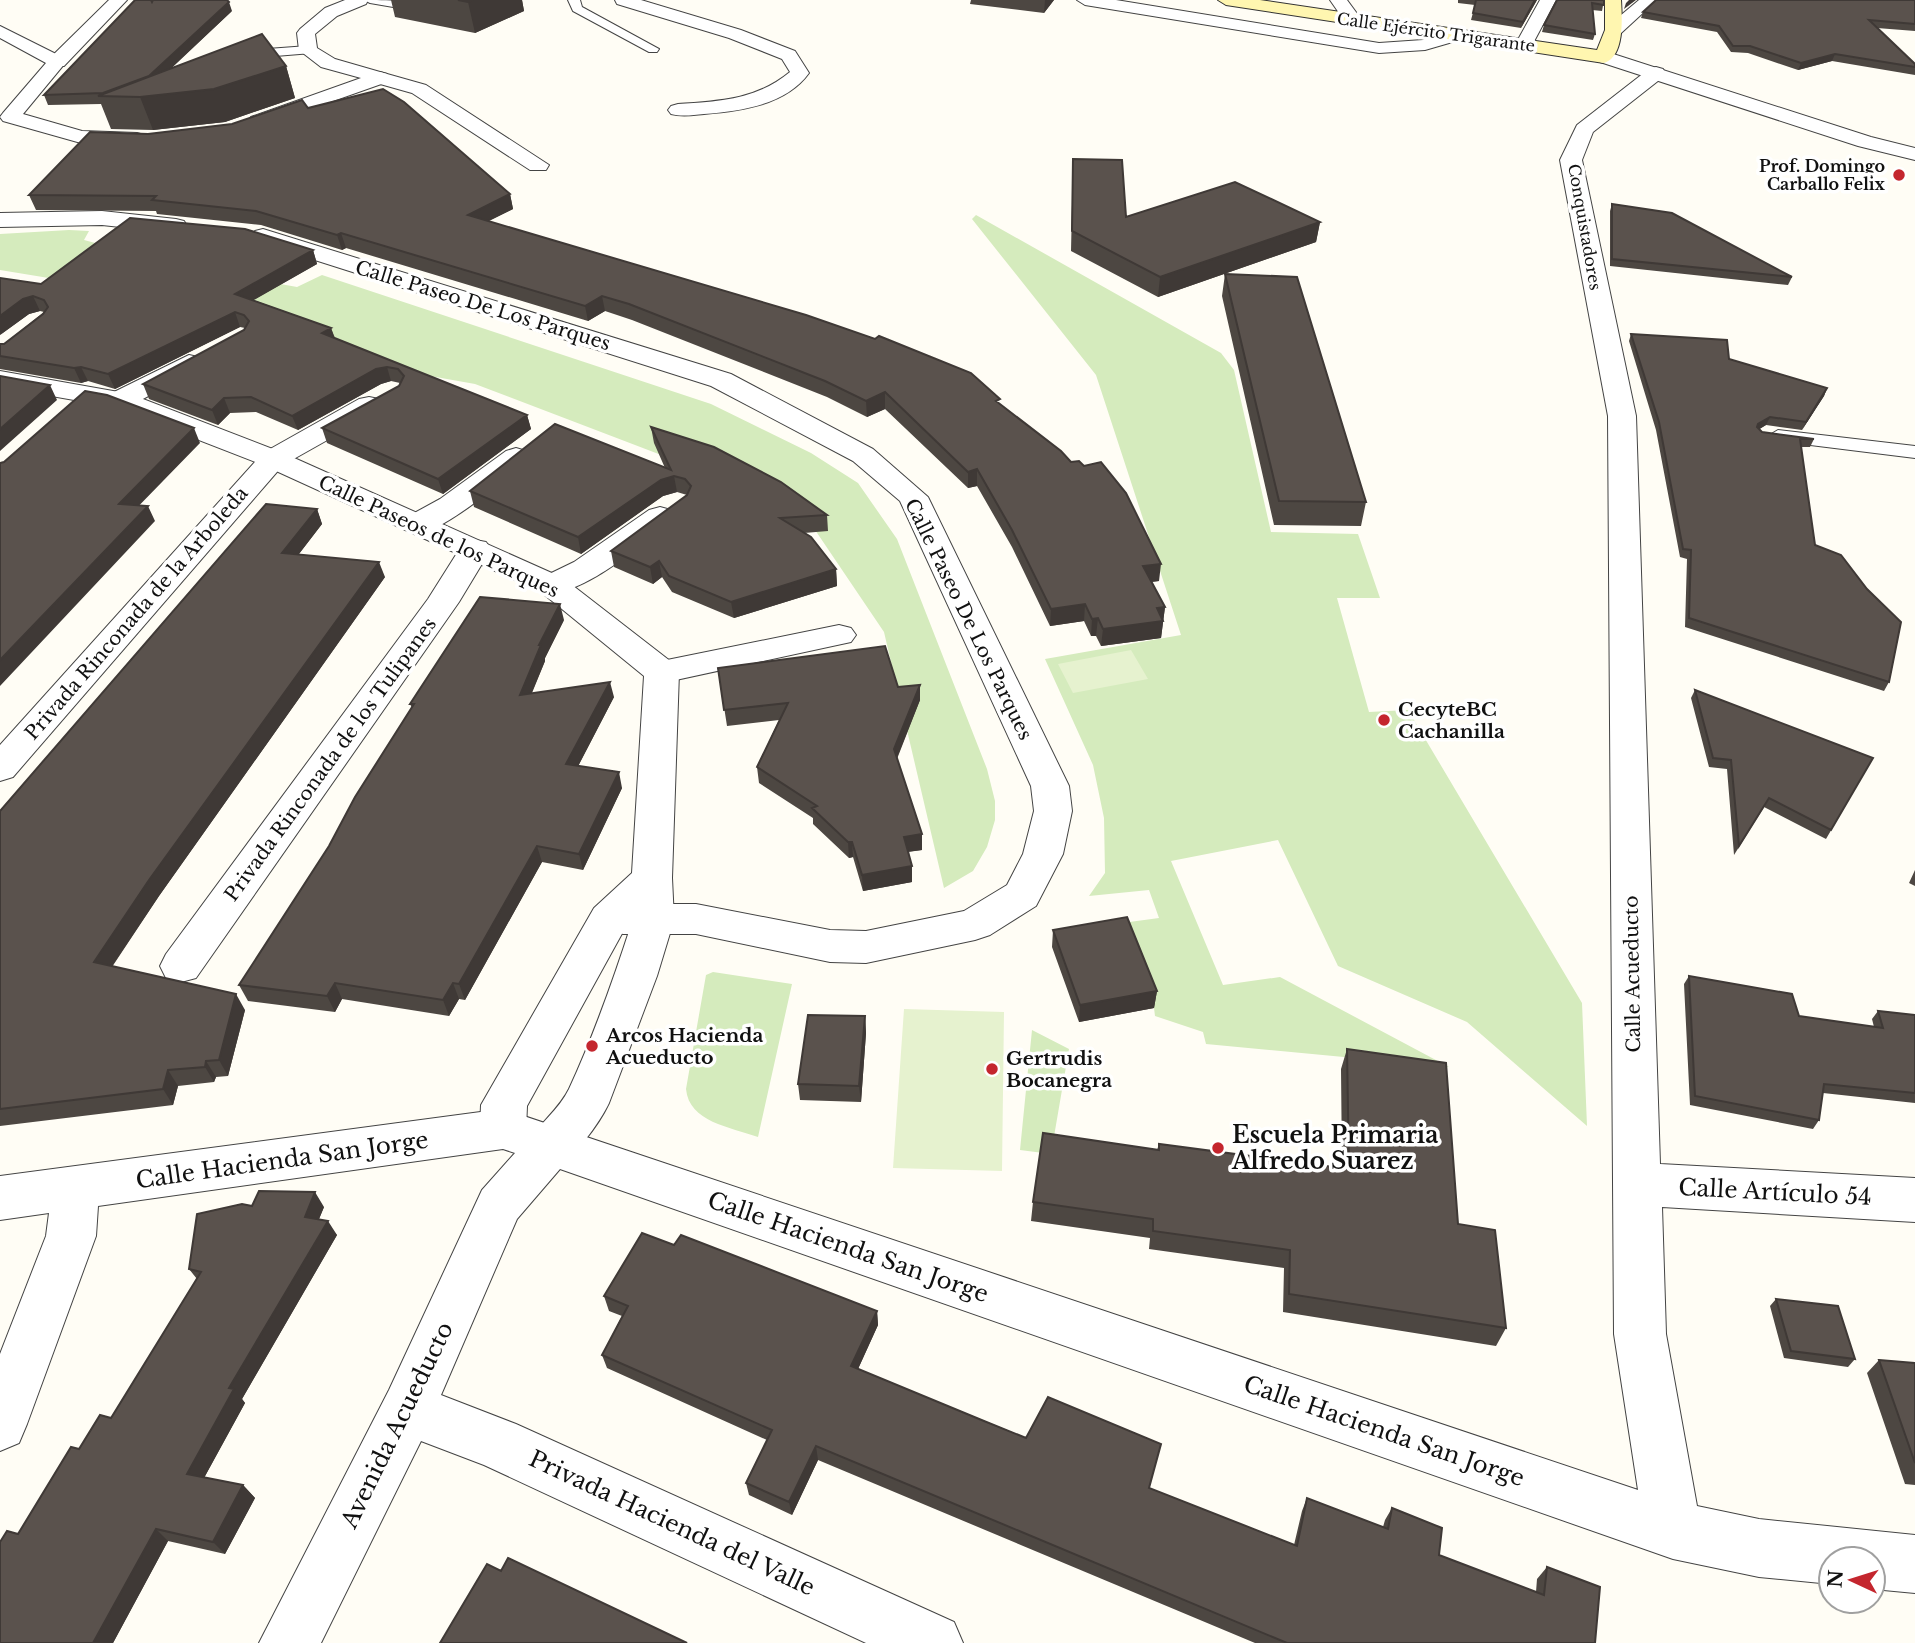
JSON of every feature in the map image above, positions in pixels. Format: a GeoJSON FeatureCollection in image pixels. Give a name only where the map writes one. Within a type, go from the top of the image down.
{"type":"FeatureCollection","features":[{"type":"Feature","properties":{"kind":"main road","name":"Calle Ejército Trigarante"},"geometry":{"type":"LineString","coordinates":[[1226,0],[1604,57]]}},
{"type":"Feature","properties":{"kind":"main road"},"geometry":{"type":"LineString","coordinates":[[1604,57],[1614,30],[1613,0]]}},
{"type":"Feature","properties":{"kind":"street"},"geometry":{"type":"LineString","coordinates":[[119,0],[5,116],[81,137],[153,139]]}},
{"type":"Feature","properties":{"kind":"street"},"geometry":{"type":"LineString","coordinates":[[360,0],[331,12],[306,33],[308,50],[328,63],[419,89],[538,165]]}},
{"type":"Feature","properties":{"kind":"street"},"geometry":{"type":"LineString","coordinates":[[623,0],[735,34],[789,55],[800,73],[782,91],[754,103],[678,110]]}},
{"type":"Feature","properties":{"kind":"street"},"geometry":{"type":"LineString","coordinates":[[1085,0],[1379,48],[1425,45],[1457,36]]}},
{"type":"Feature","properties":{"kind":"street"},"geometry":{"type":"LineString","coordinates":[[1338,0],[1352,19]]}},
{"type":"Feature","properties":{"kind":"street"},"geometry":{"type":"LineString","coordinates":[[1524,45],[1548,0]]}},
{"type":"Feature","properties":{"kind":"street"},"geometry":{"type":"LineString","coordinates":[[1614,30],[1649,0]]}},
{"type":"Feature","properties":{"kind":"street"},"geometry":{"type":"LineString","coordinates":[[0,31],[57,62]]}},
{"type":"Feature","properties":{"kind":"street"},"geometry":{"type":"LineString","coordinates":[[1604,57],[1865,142],[1915,155]]}},
{"type":"Feature","properties":{"kind":"street","name":"Conquistadores"},"geometry":{"type":"LineString","coordinates":[[1622,416],[1571,160],[1584,129],[1656,73]]}},
{"type":"Feature","properties":{"kind":"street"},"geometry":{"type":"LineString","coordinates":[[242,127],[380,78]]}},
{"type":"Feature","properties":{"kind":"street"},"geometry":{"type":"LineString","coordinates":[[0,220],[102,218],[198,228]]}},
{"type":"Feature","properties":{"kind":"street","name":"Calle Paseo De Los Parques"},"geometry":{"type":"LineString","coordinates":[[239,232],[253,233],[721,380],[863,456],[913,496],[1050,786],[1053,811],[1043,854],[1022,895],[975,924],[866,947],[830,946],[696,919],[609,919]]}},
{"type":"Feature","properties":{"kind":"street"},"geometry":{"type":"LineString","coordinates":[[120,400],[215,349]]}},
{"type":"Feature","properties":{"kind":"street","name":"Calle Paseos de los Parques"},"geometry":{"type":"LineString","coordinates":[[0,379],[87,392],[120,400],[274,459],[552,585],[662,672]]}},
{"type":"Feature","properties":{"kind":"street"},"geometry":{"type":"LineString","coordinates":[[58,418],[87,392]]}},
{"type":"Feature","properties":{"kind":"street","name":"Privada Rinconada de la Arboleda"},"geometry":{"type":"LineString","coordinates":[[0,768],[274,459],[392,392]]}},
{"type":"Feature","properties":{"kind":"street","name":"Calle Acueducto"},"geometry":{"type":"LineString","coordinates":[[1622,416],[1640,1334],[1673,1530]]}},
{"type":"Feature","properties":{"kind":"street"},"geometry":{"type":"LineString","coordinates":[[418,524],[451,505],[543,438]]}},
{"type":"Feature","properties":{"kind":"street"},"geometry":{"type":"LineString","coordinates":[[552,585],[585,569],[676,504]]}},
{"type":"Feature","properties":{"kind":"street","name":"Privada Rinconada de los Tulipanes"},"geometry":{"type":"LineString","coordinates":[[181,966],[443,602],[475,549]]}},
{"type":"Feature","properties":{"kind":"street"},"geometry":{"type":"LineString","coordinates":[[653,920],[652,877],[662,672],[839,635]]}},
{"type":"Feature","properties":{"kind":"street"},"geometry":{"type":"LineString","coordinates":[[609,919],[652,877]]}},
{"type":"Feature","properties":{"kind":"street","name":"Avenida Acueducto"},"geometry":{"type":"LineString","coordinates":[[499,1205],[504,1105],[609,919]]}},
{"type":"Feature","properties":{"kind":"street","name":"Avenida Acueducto"},"geometry":{"type":"LineString","coordinates":[[289,1643],[408,1409],[499,1205],[586,1103],[636,976],[653,920]]}},
{"type":"Feature","properties":{"kind":"street","name":"Calle Hacienda San Jorge"},"geometry":{"type":"LineString","coordinates":[[0,1198],[503,1129],[1673,1530],[1759,1548],[1817,1554]]}},
{"type":"Feature","properties":{"kind":"street","name":"Calle Artículo 54"},"geometry":{"type":"LineString","coordinates":[[1635,1184],[1915,1200]]}},
{"type":"Feature","properties":{"kind":"street"},"geometry":{"type":"LineString","coordinates":[[0,1424],[71,1236],[76,1188]]}},
{"type":"Feature","properties":{"kind":"street","name":"Privada Hacienda del Valle"},"geometry":{"type":"LineString","coordinates":[[408,1409],[497,1443],[933,1643]]}},
{"type":"Feature","properties":{"kind":"street"},"geometry":{"type":"LineString","coordinates":[[1887,1561],[1915,1564]]}},
{"type":"Feature","properties":{"kind":"lane"},"geometry":{"type":"LineString","coordinates":[[370,0],[442,11]]}},
{"type":"Feature","properties":{"kind":"lane"},"geometry":{"type":"LineString","coordinates":[[574,0],[577,9],[653,49]]}},
{"type":"Feature","properties":{"kind":"lane"},"geometry":{"type":"LineString","coordinates":[[228,56],[308,50]]}},
{"type":"Feature","properties":{"kind":"lane"},"geometry":{"type":"LineString","coordinates":[[1766,434],[1915,452]]}},
{"type":"Feature","properties":{"kind":"green space"},"geometry":{"type":"Polygon","coordinates":[[[976,215],[1221,353],[1234,370],[1271,532],[1358,534],[1380,598],[1337,598],[1369,712],[1408,710],[1582,1003],[1587,1126],[1467,1022],[1338,966],[1278,840],[1171,861],[1223,985],[1280,977],[1449,1067],[1206,1044],[1203,1032],[1155,1016],[1122,923],[1159,918],[1149,890],[1089,896],[1105,873],[1104,818],[1093,765],[1045,659],[1181,635],[1096,375],[972,219],[976,215]]]}},
{"type":"Feature","properties":{"kind":"green space"},"geometry":{"type":"Polygon","coordinates":[[[89,231],[84,240],[182,266],[297,287],[322,275],[711,404],[811,453],[858,483],[897,539],[987,769],[995,801],[995,820],[987,847],[973,871],[944,888],[884,632],[809,521],[784,502],[475,384],[402,371],[128,291],[0,270],[0,234],[89,231]]]}},
{"type":"Feature","properties":{"kind":"green space"},"geometry":{"type":"Polygon","coordinates":[[[1131,650],[1148,679],[1073,693],[1058,664],[1131,650]]]}},
{"type":"Feature","properties":{"kind":"green space"},"geometry":{"type":"Polygon","coordinates":[[[713,972],[792,984],[758,1137],[703,1116],[689,1100],[686,1089],[706,975],[713,972]]]}},
{"type":"Feature","properties":{"kind":"green space"},"geometry":{"type":"Polygon","coordinates":[[[904,1009],[1004,1012],[1002,1171],[893,1168],[904,1009]]]}},
{"type":"Feature","properties":{"kind":"green space"},"geometry":{"type":"Polygon","coordinates":[[[1032,1030],[1069,1049],[1051,1154],[1020,1150],[1032,1030]]]}},
{"type":"Feature","properties":{"kind":"building"},"geometry":{"type":"Polygon","coordinates":[[[135,0],[229,2],[149,76],[103,93],[44,95],[135,0]]]}},
{"type":"Feature","properties":{"kind":"building"},"geometry":{"type":"Polygon","coordinates":[[[1476,0],[1535,0],[1523,22],[1473,13],[1476,0]]]}},
{"type":"Feature","properties":{"kind":"building"},"geometry":{"type":"Polygon","coordinates":[[[1557,0],[1604,0],[1604,5],[1592,3],[1595,34],[1544,25],[1557,0]]]}},
{"type":"Feature","properties":{"kind":"building"},"geometry":{"type":"Polygon","coordinates":[[[1656,0],[1915,0],[1915,24],[1869,20],[1915,67],[1835,54],[1801,63],[1750,46],[1733,46],[1719,26],[1643,12],[1656,0]]]}},
{"type":"Feature","properties":{"kind":"building"},"geometry":{"type":"Polygon","coordinates":[[[262,34],[286,66],[214,89],[140,97],[98,96],[262,34]]]}},
{"type":"Feature","properties":{"kind":"building"},"geometry":{"type":"Polygon","coordinates":[[[383,89],[404,102],[510,194],[468,215],[806,315],[875,339],[879,336],[971,373],[1000,399],[996,401],[1061,451],[1071,462],[1079,461],[1084,466],[1101,462],[1126,493],[1161,564],[1143,566],[1165,607],[1157,608],[1163,621],[1103,629],[1098,618],[1092,619],[1085,604],[1051,609],[1012,530],[977,469],[968,472],[885,392],[866,401],[825,381],[629,304],[602,296],[585,306],[341,233],[337,235],[256,211],[152,200],[156,196],[29,195],[90,132],[148,134],[232,124],[302,100],[308,108],[383,89]]]}},
{"type":"Feature","properties":{"kind":"building"},"geometry":{"type":"Polygon","coordinates":[[[1073,159],[1122,160],[1126,217],[1235,182],[1320,222],[1160,277],[1072,231],[1073,159]]]}},
{"type":"Feature","properties":{"kind":"building"},"geometry":{"type":"Polygon","coordinates":[[[1612,204],[1672,213],[1792,277],[1612,259],[1612,204]]]}},
{"type":"Feature","properties":{"kind":"building"},"geometry":{"type":"Polygon","coordinates":[[[130,218],[245,229],[313,250],[235,294],[331,328],[322,333],[527,415],[438,479],[322,428],[399,386],[404,376],[398,369],[376,369],[292,416],[251,397],[224,398],[212,410],[143,384],[244,330],[249,321],[244,315],[235,312],[108,374],[81,367],[0,356],[0,344],[4,344],[43,314],[48,307],[44,300],[33,296],[23,299],[0,316],[0,278],[41,284],[130,218]]]}},
{"type":"Feature","properties":{"kind":"building"},"geometry":{"type":"Polygon","coordinates":[[[1225,274],[1297,277],[1366,502],[1279,501],[1225,274]]]}},
{"type":"Feature","properties":{"kind":"building"},"geometry":{"type":"Polygon","coordinates":[[[1631,334],[1727,340],[1729,359],[1827,388],[1806,422],[1770,417],[1757,427],[1762,432],[1814,439],[1800,439],[1815,545],[1841,555],[1867,589],[1901,622],[1889,682],[1689,618],[1691,550],[1683,549],[1659,422],[1631,334]]]}},
{"type":"Feature","properties":{"kind":"building"},"geometry":{"type":"Polygon","coordinates":[[[0,376],[50,385],[0,429],[0,376]]]}},
{"type":"Feature","properties":{"kind":"building"},"geometry":{"type":"Polygon","coordinates":[[[85,391],[107,395],[194,428],[119,504],[148,506],[0,660],[0,463],[85,391]]]}},
{"type":"Feature","properties":{"kind":"building"},"geometry":{"type":"Polygon","coordinates":[[[555,424],[671,470],[651,427],[714,447],[781,482],[827,515],[780,518],[811,537],[836,569],[731,602],[669,576],[659,561],[650,567],[611,551],[687,495],[691,486],[685,479],[674,476],[661,480],[578,537],[470,491],[555,424]]]}},
{"type":"Feature","properties":{"kind":"building"},"geometry":{"type":"Polygon","coordinates":[[[266,504],[317,509],[282,553],[379,562],[149,880],[94,962],[236,994],[219,1060],[206,1061],[205,1067],[168,1070],[163,1089],[0,1109],[0,811],[266,504]]]}},
{"type":"Feature","properties":{"kind":"building"},"geometry":{"type":"Polygon","coordinates":[[[480,597],[560,604],[539,645],[520,695],[610,682],[566,764],[619,772],[579,854],[537,846],[459,984],[453,983],[443,1000],[335,983],[327,996],[239,985],[329,846],[355,797],[414,704],[410,704],[480,597]]]}},
{"type":"Feature","properties":{"kind":"building"},"geometry":{"type":"Polygon","coordinates":[[[885,646],[898,687],[920,685],[894,749],[922,834],[904,837],[912,866],[862,875],[852,842],[848,842],[812,808],[817,806],[757,767],[788,703],[724,710],[718,668],[885,646]]]}},
{"type":"Feature","properties":{"kind":"building"},"geometry":{"type":"Polygon","coordinates":[[[1695,690],[1873,758],[1831,830],[1769,798],[1739,846],[1731,760],[1713,758],[1695,690]]]}},
{"type":"Feature","properties":{"kind":"building"},"geometry":{"type":"Polygon","coordinates":[[[1127,917],[1157,991],[1080,1005],[1053,930],[1127,917]]]}},
{"type":"Feature","properties":{"kind":"building"},"geometry":{"type":"Polygon","coordinates":[[[1689,976],[1792,994],[1799,1016],[1883,1028],[1878,1011],[1915,1015],[1915,1093],[1824,1084],[1819,1120],[1695,1096],[1689,976]]]}},
{"type":"Feature","properties":{"kind":"building"},"geometry":{"type":"Polygon","coordinates":[[[808,1015],[865,1016],[859,1086],[798,1084],[808,1015]]]}},
{"type":"Feature","properties":{"kind":"building"},"geometry":{"type":"Polygon","coordinates":[[[1347,1049],[1446,1063],[1458,1224],[1495,1230],[1506,1328],[1289,1294],[1290,1250],[1153,1231],[1153,1219],[1033,1202],[1043,1133],[1159,1150],[1159,1144],[1349,1169],[1347,1049]]]}},
{"type":"Feature","properties":{"kind":"building"},"geometry":{"type":"Polygon","coordinates":[[[259,1191],[315,1192],[305,1217],[328,1221],[229,1388],[234,1389],[187,1474],[243,1485],[213,1542],[156,1529],[93,1643],[0,1643],[0,1542],[7,1531],[18,1534],[71,1447],[79,1449],[100,1415],[111,1418],[201,1272],[189,1269],[197,1214],[242,1204],[252,1206],[259,1191]]]}},
{"type":"Feature","properties":{"kind":"building"},"geometry":{"type":"Polygon","coordinates":[[[642,1233],[674,1245],[681,1235],[877,1311],[851,1366],[984,1421],[1026,1438],[1048,1397],[1161,1444],[1149,1488],[1297,1546],[1307,1498],[1388,1529],[1392,1508],[1442,1528],[1439,1555],[1544,1595],[1547,1567],[1600,1587],[1595,1643],[1287,1643],[816,1446],[789,1502],[746,1483],[772,1430],[602,1355],[628,1306],[604,1296],[642,1233]]]}},
{"type":"Feature","properties":{"kind":"building"},"geometry":{"type":"Polygon","coordinates":[[[1776,1299],[1838,1306],[1855,1359],[1791,1351],[1776,1299]]]}},
{"type":"Feature","properties":{"kind":"building"},"geometry":{"type":"Polygon","coordinates":[[[1879,1360],[1915,1363],[1915,1463],[1879,1360]]]}},
{"type":"Feature","properties":{"kind":"building"},"geometry":{"type":"Polygon","coordinates":[[[508,1558],[687,1643],[440,1643],[487,1564],[501,1571],[508,1558]]]}},
{"type":"Feature","properties":{"kind":"place","name":"Prof. Domingo Carballo Felix"},"geometry":{"type":"Point","coordinates":[1899,175]}},
{"type":"Feature","properties":{"kind":"place","name":"CecyteBC Cachanilla"},"geometry":{"type":"Point","coordinates":[1384,720]}},
{"type":"Feature","properties":{"kind":"place","name":"Arcos Hacienda Acueducto"},"geometry":{"type":"Point","coordinates":[592,1046]}},
{"type":"Feature","properties":{"kind":"place","name":"Gertrudis Bocanegra"},"geometry":{"type":"Point","coordinates":[992,1069]}},
{"type":"Feature","properties":{"kind":"place","name":"Escuela Primaria Alfredo Suarez"},"geometry":{"type":"Point","coordinates":[1218,1148]}}]}
